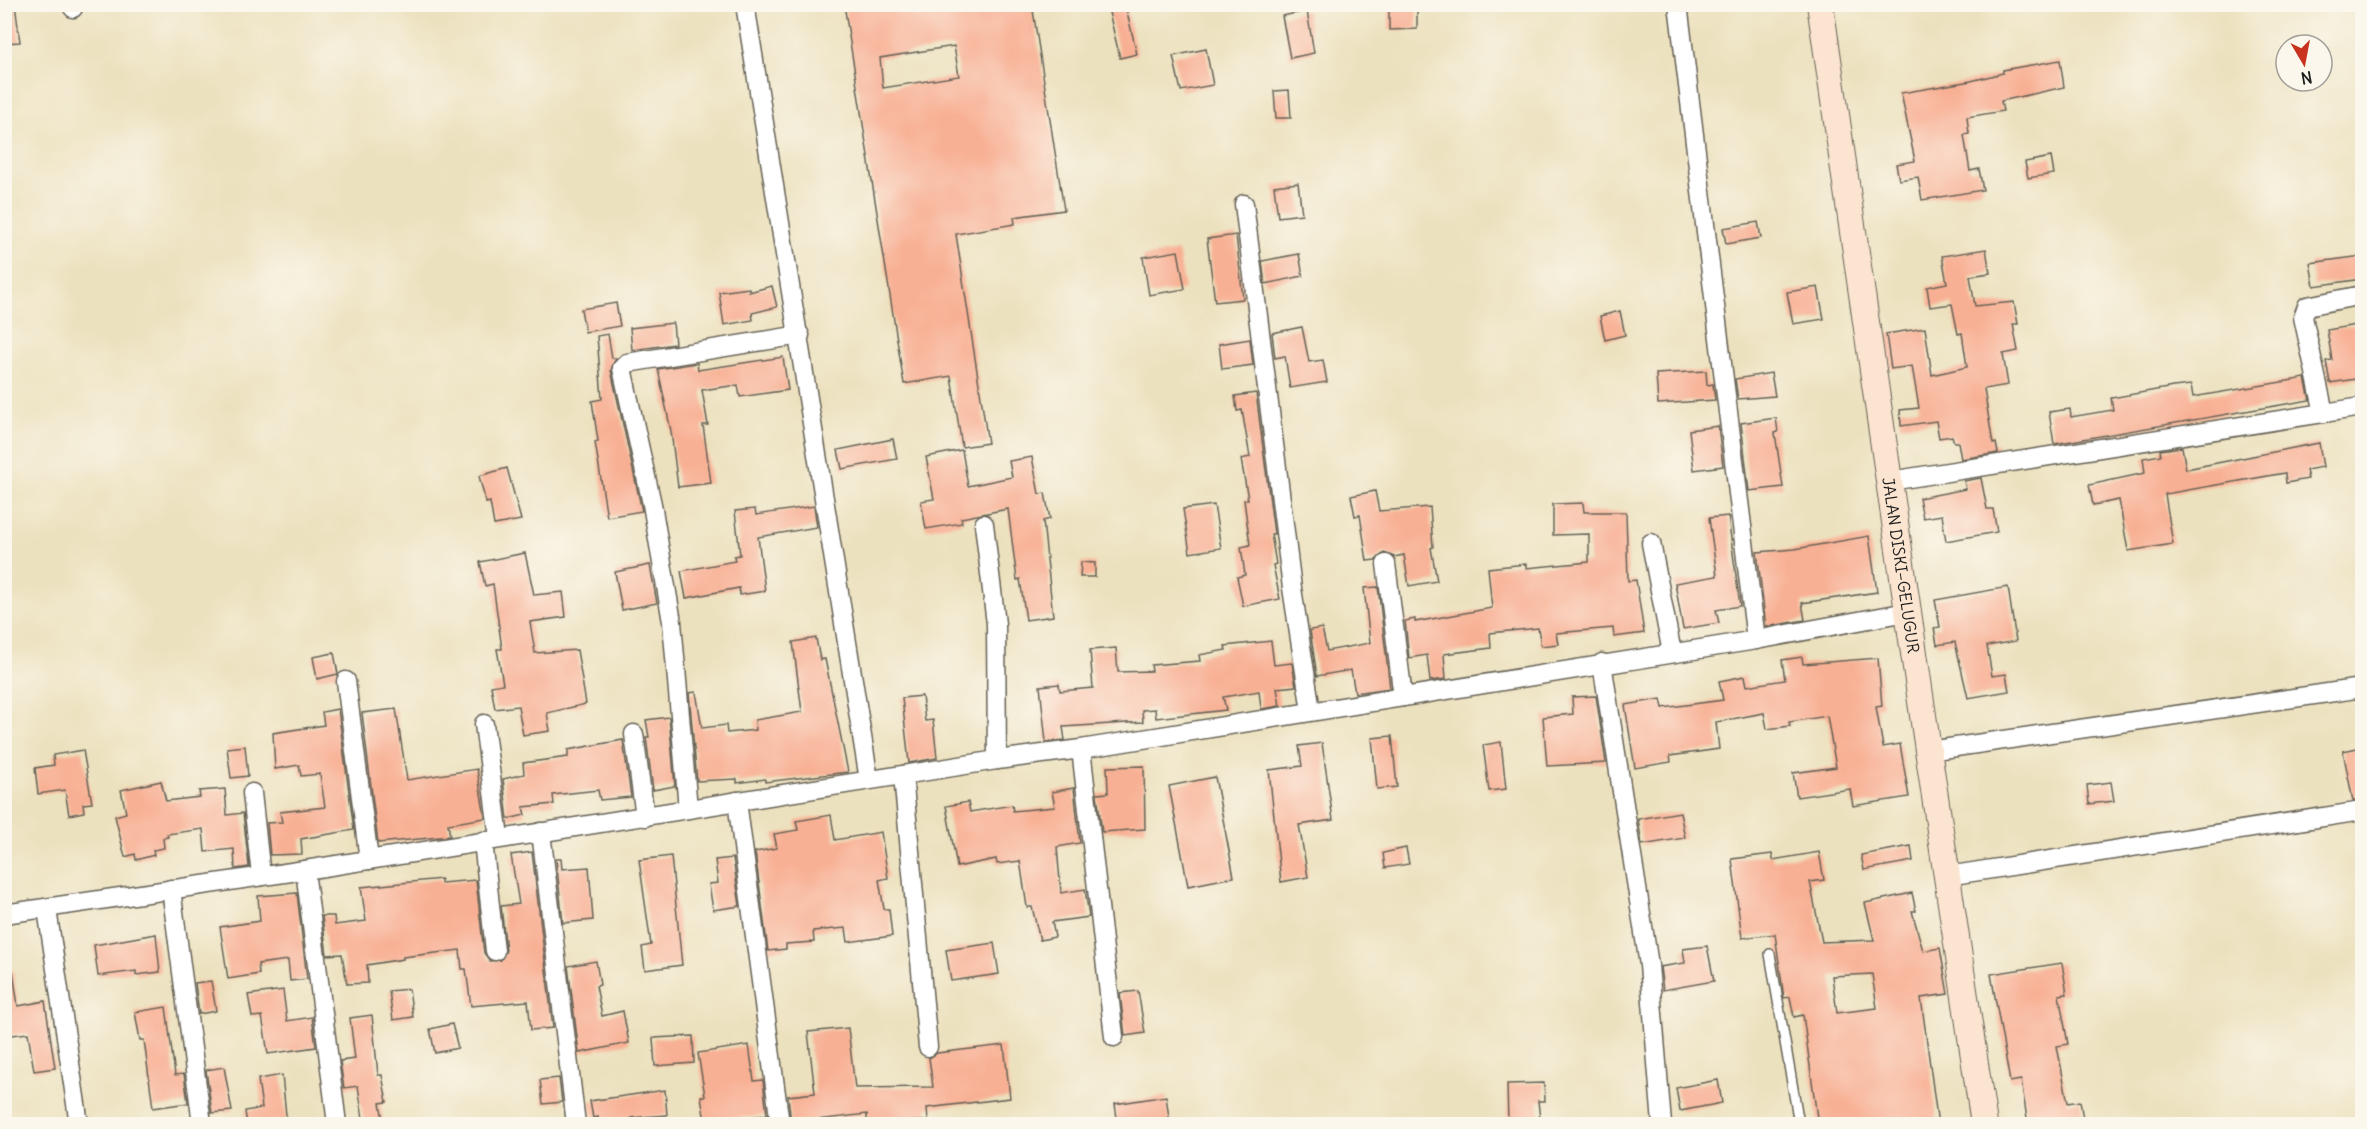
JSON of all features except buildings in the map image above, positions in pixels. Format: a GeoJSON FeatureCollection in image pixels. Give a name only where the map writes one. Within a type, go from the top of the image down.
{"type":"FeatureCollection","features":[{"type":"Feature","properties":{"kind":"main road","name":"JALAN DISKI–GELUGUR"},"geometry":{"type":"LineString","coordinates":[[1820,4],[1907,612],[1984,1125]]}},
{"type":"Feature","properties":{"kind":"street"},"geometry":{"type":"LineString","coordinates":[[745,4],[800,335],[869,780]]}},
{"type":"Feature","properties":{"kind":"street"},"geometry":{"type":"LineString","coordinates":[[1678,4],[1756,640]]}},
{"type":"Feature","properties":{"kind":"street"},"geometry":{"type":"LineString","coordinates":[[1244,204],[1292,588],[1311,711]]}},
{"type":"Feature","properties":{"kind":"street"},"geometry":{"type":"LineString","coordinates":[[2324,413],[2303,317],[2307,306],[2362,295]]}},
{"type":"Feature","properties":{"kind":"street"},"geometry":{"type":"LineString","coordinates":[[688,809],[672,622],[652,504],[623,366],[627,363],[800,335]]}},
{"type":"Feature","properties":{"kind":"street"},"geometry":{"type":"LineString","coordinates":[[1890,481],[2362,407]]}},
{"type":"Feature","properties":{"kind":"street"},"geometry":{"type":"LineString","coordinates":[[984,524],[996,624],[997,760]]}},
{"type":"Feature","properties":{"kind":"street"},"geometry":{"type":"LineString","coordinates":[[1651,543],[1672,653]]}},
{"type":"Feature","properties":{"kind":"street"},"geometry":{"type":"LineString","coordinates":[[1386,564],[1403,697]]}},
{"type":"Feature","properties":{"kind":"street"},"geometry":{"type":"LineString","coordinates":[[4,914],[305,870],[490,839],[1081,749],[1602,663],[1756,640],[1907,612]]}},
{"type":"Feature","properties":{"kind":"street"},"geometry":{"type":"LineString","coordinates":[[1602,663],[1649,965],[1662,1125]]}},
{"type":"Feature","properties":{"kind":"street"},"geometry":{"type":"LineString","coordinates":[[346,681],[369,860]]}},
{"type":"Feature","properties":{"kind":"street"},"geometry":{"type":"LineString","coordinates":[[1928,751],[2362,688]]}},
{"type":"Feature","properties":{"kind":"street"},"geometry":{"type":"LineString","coordinates":[[484,724],[495,951]]}},
{"type":"Feature","properties":{"kind":"street"},"geometry":{"type":"LineString","coordinates":[[634,734],[645,817]]}},
{"type":"Feature","properties":{"kind":"street"},"geometry":{"type":"LineString","coordinates":[[1081,749],[1114,1037]]}},
{"type":"Feature","properties":{"kind":"street"},"geometry":{"type":"LineString","coordinates":[[903,775],[928,1047]]}},
{"type":"Feature","properties":{"kind":"street"},"geometry":{"type":"LineString","coordinates":[[252,793],[261,876]]}},
{"type":"Feature","properties":{"kind":"street"},"geometry":{"type":"LineString","coordinates":[[737,801],[780,1125]]}},
{"type":"Feature","properties":{"kind":"street"},"geometry":{"type":"LineString","coordinates":[[1947,876],[2362,811]]}},
{"type":"Feature","properties":{"kind":"street"},"geometry":{"type":"LineString","coordinates":[[541,832],[576,1125]]}},
{"type":"Feature","properties":{"kind":"street"},"geometry":{"type":"LineString","coordinates":[[305,870],[337,1125]]}},
{"type":"Feature","properties":{"kind":"street"},"geometry":{"type":"LineString","coordinates":[[171,890],[202,1125]]}},
{"type":"Feature","properties":{"kind":"street"},"geometry":{"type":"LineString","coordinates":[[47,909],[79,1125]]}},
{"type":"Feature","properties":{"kind":"lane"},"geometry":{"type":"LineString","coordinates":[[1770,954],[1799,1125]]}}]}
